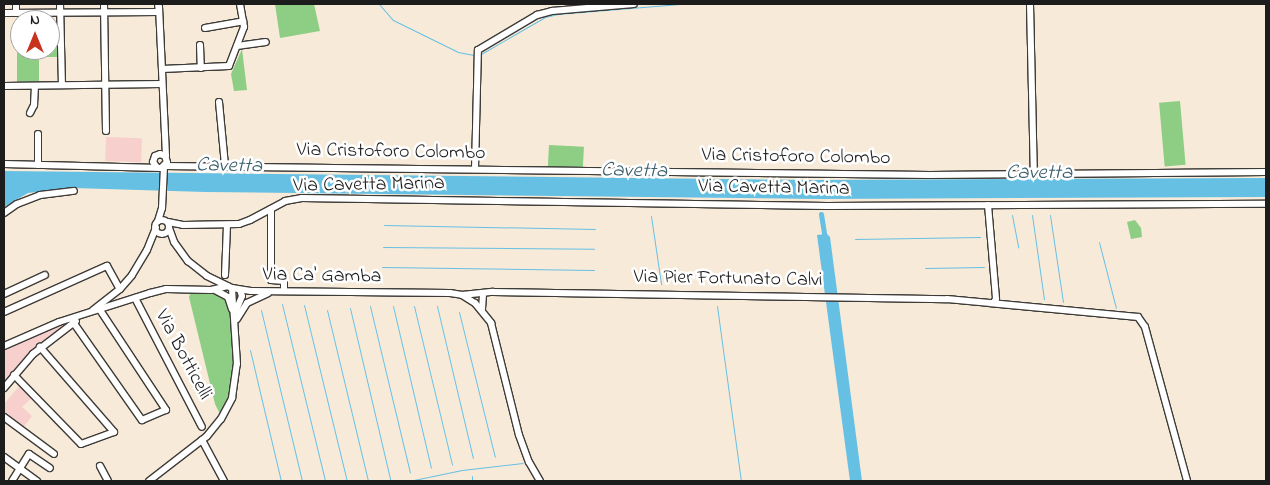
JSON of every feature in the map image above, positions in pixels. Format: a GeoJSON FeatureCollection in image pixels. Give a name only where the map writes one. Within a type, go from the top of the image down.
{"type":"FeatureCollection","features":[{"type":"Feature","properties":{"kind":"street"},"geometry":{"type":"LineString","coordinates":[[104,4],[106,131]]}},
{"type":"Feature","properties":{"kind":"street"},"geometry":{"type":"LineString","coordinates":[[4,388],[40,347],[120,289],[140,262],[151,241],[162,205],[163,177],[164,138],[158,4]]}},
{"type":"Feature","properties":{"kind":"street"},"geometry":{"type":"LineString","coordinates":[[162,69],[229,66],[244,27],[240,4]]}},
{"type":"Feature","properties":{"kind":"street"},"geometry":{"type":"LineString","coordinates":[[475,169],[478,50],[537,15],[552,10],[634,4]]}},
{"type":"Feature","properties":{"kind":"street"},"geometry":{"type":"LineString","coordinates":[[1030,4],[1034,174]]}},
{"type":"Feature","properties":{"kind":"street"},"geometry":{"type":"LineString","coordinates":[[62,85],[60,13],[158,12]]}},
{"type":"Feature","properties":{"kind":"street"},"geometry":{"type":"LineString","coordinates":[[205,28],[243,21]]}},
{"type":"Feature","properties":{"kind":"street"},"geometry":{"type":"LineString","coordinates":[[237,46],[266,42]]}},
{"type":"Feature","properties":{"kind":"street"},"geometry":{"type":"LineString","coordinates":[[200,45],[201,68]]}},
{"type":"Feature","properties":{"kind":"street"},"geometry":{"type":"LineString","coordinates":[[4,86],[162,84]]}},
{"type":"Feature","properties":{"kind":"street"},"geometry":{"type":"LineString","coordinates":[[30,113],[34,105],[35,86]]}},
{"type":"Feature","properties":{"kind":"street"},"geometry":{"type":"LineString","coordinates":[[219,102],[224,166]]}},
{"type":"Feature","properties":{"kind":"street"},"geometry":{"type":"LineString","coordinates":[[38,134],[38,164]]}},
{"type":"Feature","properties":{"kind":"street"},"geometry":{"type":"LineString","coordinates":[[131,166],[156,156],[164,138]]}},
{"type":"Feature","properties":{"kind":"street"},"geometry":{"type":"LineString","coordinates":[[156,156],[162,165]]}},
{"type":"Feature","properties":{"kind":"street"},"geometry":{"type":"LineString","coordinates":[[156,156],[162,165]]}},
{"type":"Feature","properties":{"kind":"street"},"geometry":{"type":"LineString","coordinates":[[4,164],[162,165]]}},
{"type":"Feature","properties":{"kind":"street","name":"Via Cristoforo Colombo"},"geometry":{"type":"LineString","coordinates":[[162,165],[826,174],[1266,172]]}},
{"type":"Feature","properties":{"kind":"street"},"geometry":{"type":"LineString","coordinates":[[4,213],[17,204],[40,195],[74,191]]}},
{"type":"Feature","properties":{"kind":"street","name":"Via Cavetta Marina"},"geometry":{"type":"LineString","coordinates":[[166,228],[176,225],[227,225],[250,220],[284,201],[302,198],[827,206],[1266,204]]}},
{"type":"Feature","properties":{"kind":"street","name":"Via Ca' Gamba"},"geometry":{"type":"LineString","coordinates":[[162,205],[166,228],[174,242],[197,269],[230,287],[240,290],[462,295]]}},
{"type":"Feature","properties":{"kind":"street"},"geometry":{"type":"LineString","coordinates":[[988,205],[996,299],[994,302]]}},
{"type":"Feature","properties":{"kind":"street"},"geometry":{"type":"LineString","coordinates":[[271,209],[271,280],[284,281],[284,291]]}},
{"type":"Feature","properties":{"kind":"street"},"geometry":{"type":"LineString","coordinates":[[157,225],[166,228]]}},
{"type":"Feature","properties":{"kind":"street"},"geometry":{"type":"LineString","coordinates":[[157,225],[166,228]]}},
{"type":"Feature","properties":{"kind":"street"},"geometry":{"type":"LineString","coordinates":[[226,275],[227,225]]}},
{"type":"Feature","properties":{"kind":"street"},"geometry":{"type":"LineString","coordinates":[[151,241],[166,228]]}},
{"type":"Feature","properties":{"kind":"street"},"geometry":{"type":"LineString","coordinates":[[4,312],[107,266],[120,289]]}},
{"type":"Feature","properties":{"kind":"street"},"geometry":{"type":"LineString","coordinates":[[4,294],[45,275]]}},
{"type":"Feature","properties":{"kind":"street"},"geometry":{"type":"LineString","coordinates":[[149,481],[216,427],[232,398],[236,382],[235,320],[230,287],[211,290]]}},
{"type":"Feature","properties":{"kind":"street"},"geometry":{"type":"LineString","coordinates":[[4,346],[59,322],[166,289],[222,292],[228,297],[235,320]]}},
{"type":"Feature","properties":{"kind":"street"},"geometry":{"type":"LineString","coordinates":[[235,320],[242,296],[240,290]]}},
{"type":"Feature","properties":{"kind":"street"},"geometry":{"type":"LineString","coordinates":[[235,320],[247,303],[275,291]]}},
{"type":"Feature","properties":{"kind":"street"},"geometry":{"type":"LineString","coordinates":[[482,293],[482,310]]}},
{"type":"Feature","properties":{"kind":"street","name":"Via Pier Fortunato Calvi"},"geometry":{"type":"LineString","coordinates":[[462,295],[482,293],[947,299],[1131,316],[1141,320],[1145,327],[1187,481]]}},
{"type":"Feature","properties":{"kind":"street"},"geometry":{"type":"LineString","coordinates":[[462,295],[482,310],[491,323],[522,444],[540,481]]}},
{"type":"Feature","properties":{"kind":"street"},"geometry":{"type":"LineString","coordinates":[[109,298],[122,302]]}},
{"type":"Feature","properties":{"kind":"street"},"geometry":{"type":"LineString","coordinates":[[109,298],[108,304],[115,305]]}},
{"type":"Feature","properties":{"kind":"street","name":"Via Botticelli"},"geometry":{"type":"LineString","coordinates":[[135,298],[202,427]]}},
{"type":"Feature","properties":{"kind":"street"},"geometry":{"type":"LineString","coordinates":[[74,322],[142,420],[166,410],[100,310]]}},
{"type":"Feature","properties":{"kind":"street"},"geometry":{"type":"LineString","coordinates":[[14,375],[81,444],[114,432],[40,347]]}},
{"type":"Feature","properties":{"kind":"street"},"geometry":{"type":"LineString","coordinates":[[4,417],[54,454]]}},
{"type":"Feature","properties":{"kind":"street"},"geometry":{"type":"LineString","coordinates":[[202,440],[224,481]]}},
{"type":"Feature","properties":{"kind":"street"},"geometry":{"type":"LineString","coordinates":[[12,481],[29,454],[50,468]]}},
{"type":"Feature","properties":{"kind":"street"},"geometry":{"type":"LineString","coordinates":[[4,457],[19,470],[37,481]]}},
{"type":"Feature","properties":{"kind":"street"},"geometry":{"type":"LineString","coordinates":[[100,466],[108,481]]}},
{"type":"Feature","properties":{"kind":"shaded area"},"geometry":{"type":"Polygon","coordinates":[[[106,137],[142,138],[141,162],[105,161],[106,137]]]}},
{"type":"Feature","properties":{"kind":"shaded area"},"geometry":{"type":"Polygon","coordinates":[[[88,313],[58,333],[4,388],[4,346],[88,313]]]}},
{"type":"Feature","properties":{"kind":"shaded area"},"geometry":{"type":"Polygon","coordinates":[[[21,384],[33,397],[22,407],[32,416],[23,428],[4,412],[4,404],[21,384]]]}},
{"type":"Feature","properties":{"kind":"green space"},"geometry":{"type":"Polygon","coordinates":[[[275,4],[314,4],[320,31],[280,38],[275,4]]]}},
{"type":"Feature","properties":{"kind":"green space"},"geometry":{"type":"Polygon","coordinates":[[[242,49],[247,90],[234,91],[231,74],[242,49]]]}},
{"type":"Feature","properties":{"kind":"green space"},"geometry":{"type":"Polygon","coordinates":[[[17,60],[39,60],[39,81],[17,82],[17,60]]]}},
{"type":"Feature","properties":{"kind":"green space"},"geometry":{"type":"Polygon","coordinates":[[[1180,101],[1186,165],[1165,167],[1159,103],[1180,101]]]}},
{"type":"Feature","properties":{"kind":"green space"},"geometry":{"type":"Polygon","coordinates":[[[549,145],[584,147],[583,170],[548,168],[549,145]]]}},
{"type":"Feature","properties":{"kind":"green space"},"geometry":{"type":"Polygon","coordinates":[[[1135,220],[1141,228],[1142,237],[1131,239],[1127,222],[1135,220]]]}},
{"type":"Feature","properties":{"kind":"green space"},"geometry":{"type":"Polygon","coordinates":[[[191,292],[216,292],[224,296],[230,307],[233,324],[234,373],[230,396],[221,416],[215,404],[189,297],[191,292]]]}},
{"type":"Feature","properties":{"kind":"water","name":"Cavetta"},"geometry":{"type":"Polygon","coordinates":[[[4,171],[814,180],[1266,178],[1266,197],[820,199],[205,192],[73,188],[28,193],[4,207],[4,171]]]}},
{"type":"Feature","properties":{"kind":"water"},"geometry":{"type":"Polygon","coordinates":[[[827,234],[830,237],[862,481],[850,481],[817,235],[827,234]]]}},
{"type":"Feature","properties":{"kind":"waterway"},"geometry":{"type":"LineString","coordinates":[[379,4],[393,20],[458,52],[474,55]]}},
{"type":"Feature","properties":{"kind":"waterway"},"geometry":{"type":"LineString","coordinates":[[481,54],[545,17],[558,14],[680,4]]}},
{"type":"Feature","properties":{"kind":"waterway"},"geometry":{"type":"LineString","coordinates":[[821,214],[825,240]]}},
{"type":"Feature","properties":{"kind":"waterway"},"geometry":{"type":"LineString","coordinates":[[1012,215],[1018,247]]}},
{"type":"Feature","properties":{"kind":"waterway"},"geometry":{"type":"LineString","coordinates":[[1032,215],[1044,299]]}},
{"type":"Feature","properties":{"kind":"waterway"},"geometry":{"type":"LineString","coordinates":[[1050,215],[1063,302]]}},
{"type":"Feature","properties":{"kind":"waterway"},"geometry":{"type":"LineString","coordinates":[[651,216],[661,284]]}},
{"type":"Feature","properties":{"kind":"waterway"},"geometry":{"type":"LineString","coordinates":[[384,225],[595,229]]}},
{"type":"Feature","properties":{"kind":"waterway"},"geometry":{"type":"LineString","coordinates":[[855,239],[980,237]]}},
{"type":"Feature","properties":{"kind":"waterway"},"geometry":{"type":"LineString","coordinates":[[1099,242],[1116,308]]}},
{"type":"Feature","properties":{"kind":"waterway"},"geometry":{"type":"LineString","coordinates":[[383,247],[594,249]]}},
{"type":"Feature","properties":{"kind":"waterway"},"geometry":{"type":"LineString","coordinates":[[382,267],[594,270]]}},
{"type":"Feature","properties":{"kind":"waterway"},"geometry":{"type":"LineString","coordinates":[[925,268],[984,267]]}},
{"type":"Feature","properties":{"kind":"waterway"},"geometry":{"type":"LineString","coordinates":[[282,304],[325,481]]}},
{"type":"Feature","properties":{"kind":"waterway"},"geometry":{"type":"LineString","coordinates":[[304,305],[347,481]]}},
{"type":"Feature","properties":{"kind":"waterway"},"geometry":{"type":"LineString","coordinates":[[370,306],[410,472]]}},
{"type":"Feature","properties":{"kind":"waterway"},"geometry":{"type":"LineString","coordinates":[[393,306],[431,468]]}},
{"type":"Feature","properties":{"kind":"waterway"},"geometry":{"type":"LineString","coordinates":[[414,306],[452,464]]}},
{"type":"Feature","properties":{"kind":"waterway"},"geometry":{"type":"LineString","coordinates":[[437,306],[473,458]]}},
{"type":"Feature","properties":{"kind":"waterway"},"geometry":{"type":"LineString","coordinates":[[717,306],[741,481]]}},
{"type":"Feature","properties":{"kind":"waterway"},"geometry":{"type":"LineString","coordinates":[[350,308],[390,479]]}},
{"type":"Feature","properties":{"kind":"waterway"},"geometry":{"type":"LineString","coordinates":[[261,310],[302,481]]}},
{"type":"Feature","properties":{"kind":"waterway"},"geometry":{"type":"LineString","coordinates":[[327,310],[368,481]]}},
{"type":"Feature","properties":{"kind":"waterway"},"geometry":{"type":"LineString","coordinates":[[459,312],[495,457]]}},
{"type":"Feature","properties":{"kind":"waterway"},"geometry":{"type":"LineString","coordinates":[[250,350],[281,481]]}},
{"type":"Feature","properties":{"kind":"waterway"},"geometry":{"type":"LineString","coordinates":[[409,481],[462,470],[523,463]]}},
{"type":"Feature","properties":{"kind":"waterway"},"geometry":{"type":"LineString","coordinates":[[472,476],[472,481]]}}]}
